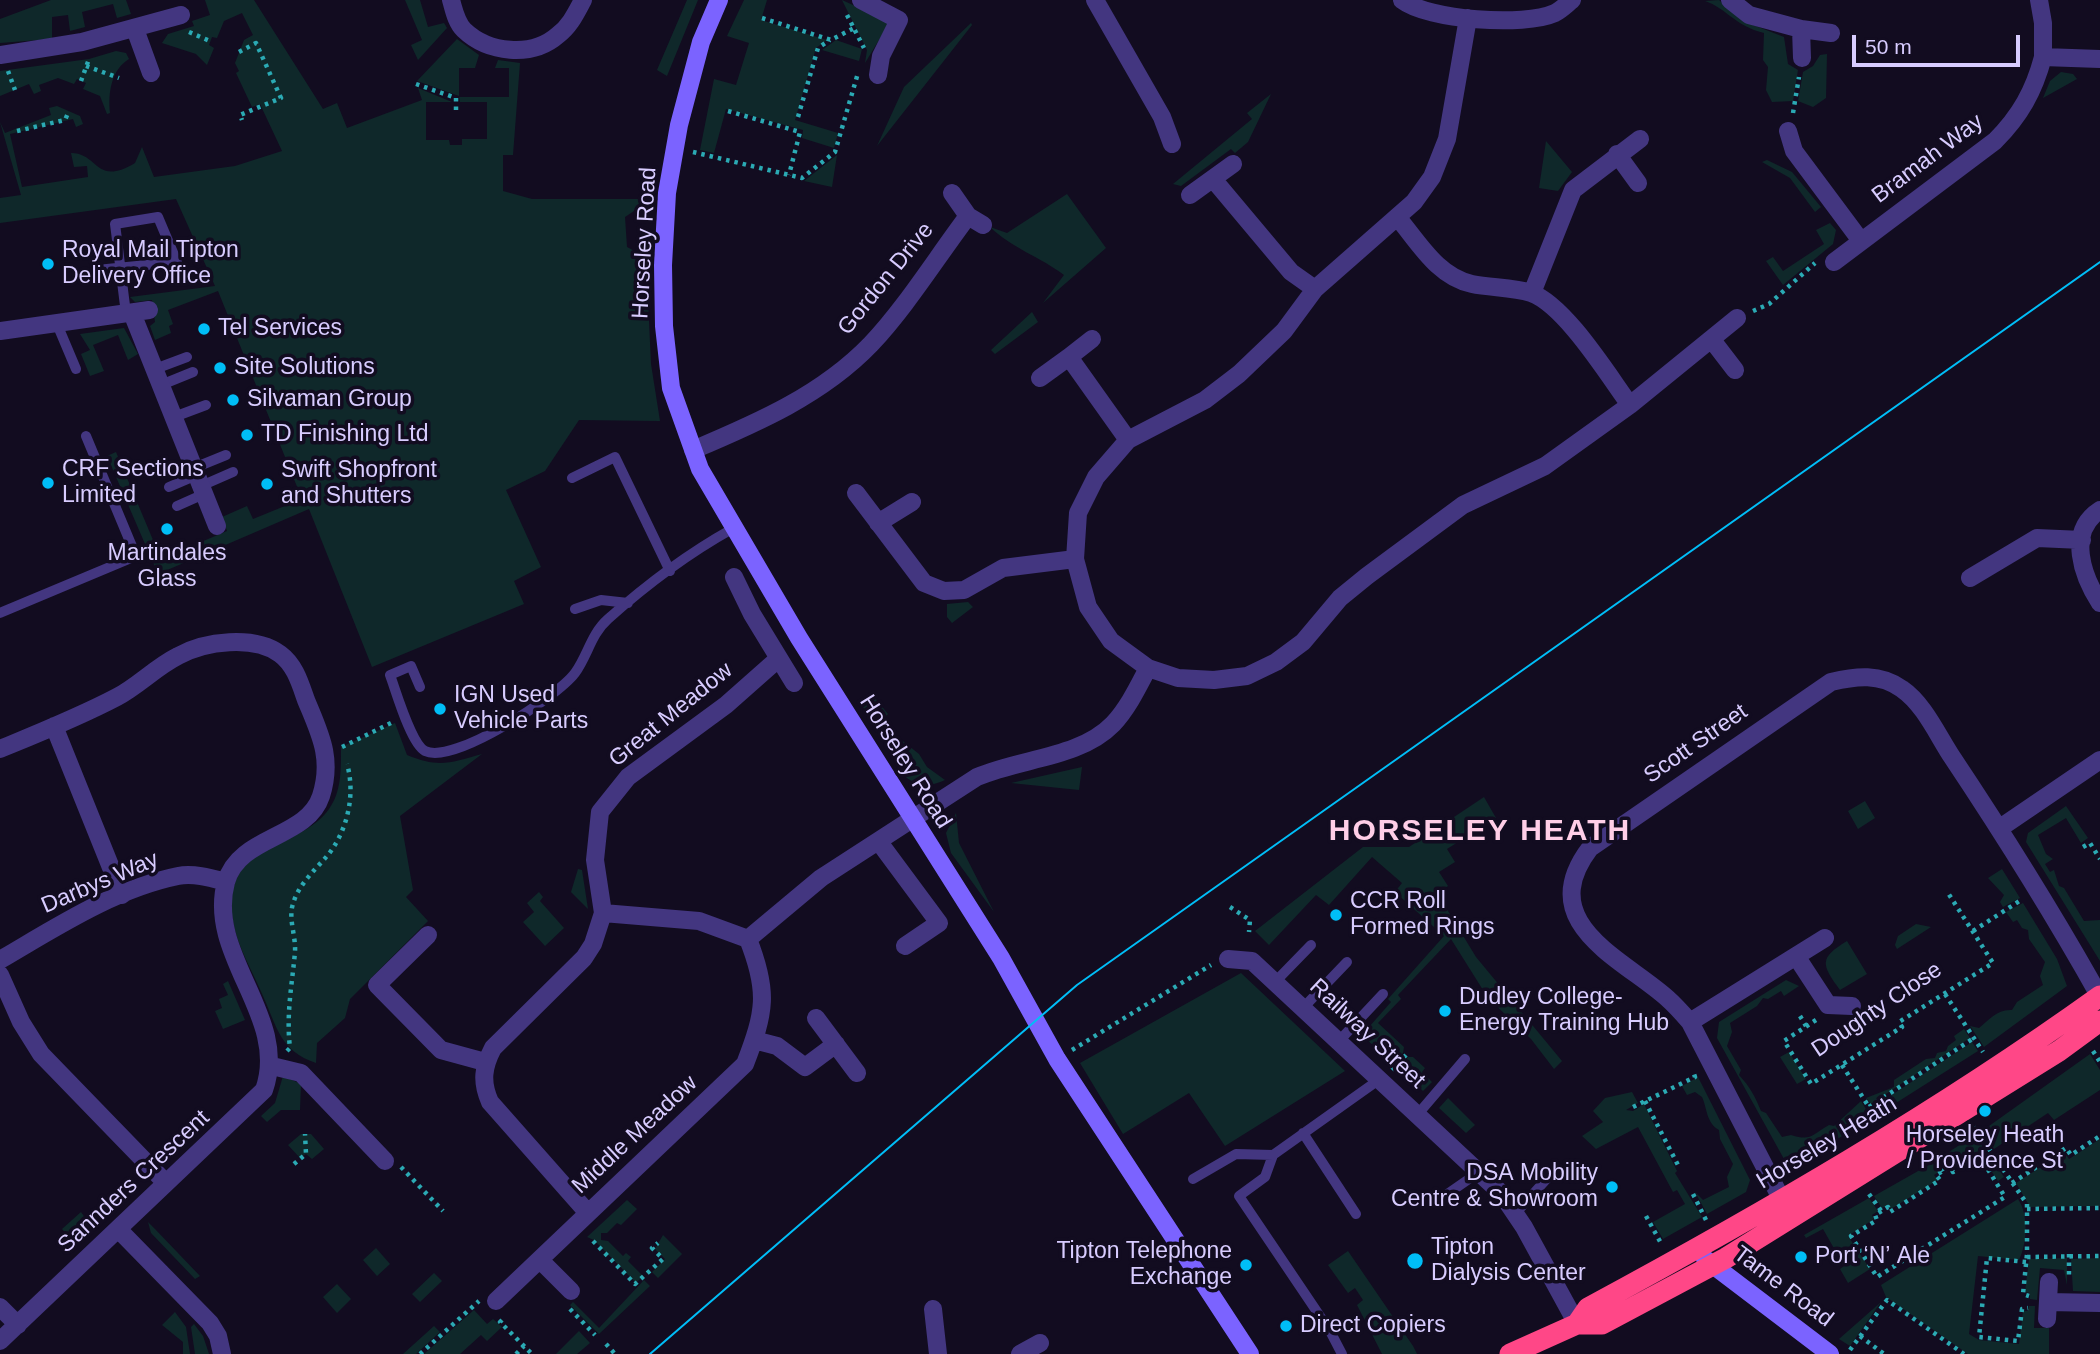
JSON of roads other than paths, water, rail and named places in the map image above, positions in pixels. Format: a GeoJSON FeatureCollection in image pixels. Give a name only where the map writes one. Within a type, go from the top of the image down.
{"type":"FeatureCollection","features":[{"type":"Feature","properties":{"kind":"highway","name":"Horseley Heath"},"geometry":{"type":"LineString","coordinates":[[1510,1354],[1583,1316],[1602,1324],[1786,1209],[2100,997]]}},
{"type":"Feature","properties":{"kind":"highway","name":"Horseley Heath"},"geometry":{"type":"LineString","coordinates":[[1786,1209],[1818,1201],[2059,1051],[2100,1021]]}},
{"type":"Feature","properties":{"kind":"street"},"geometry":{"type":"LineString","coordinates":[[451,0],[463,29],[484,43],[516,51],[536,47],[557,37],[572,21],[583,0]]}},
{"type":"Feature","properties":{"kind":"street","name":"Horseley Road"},"geometry":{"type":"LineString","coordinates":[[719,0],[701,42],[675,147],[667,193],[664,327],[671,387],[693,450],[732,529],[1006,971],[1054,1054],[1250,1354]]}},
{"type":"Feature","properties":{"kind":"street"},"geometry":{"type":"LineString","coordinates":[[861,0],[899,20],[881,56],[878,75]]}},
{"type":"Feature","properties":{"kind":"street"},"geometry":{"type":"LineString","coordinates":[[1095,0],[1162,117],[1172,144]]}},
{"type":"Feature","properties":{"kind":"street"},"geometry":{"type":"LineString","coordinates":[[1402,0],[1415,8],[1468,18],[1523,21],[1556,13],[1572,0]]}},
{"type":"Feature","properties":{"kind":"street"},"geometry":{"type":"LineString","coordinates":[[1730,0],[1749,15],[1801,29],[1831,33]]}},
{"type":"Feature","properties":{"kind":"street"},"geometry":{"type":"LineString","coordinates":[[2039,0],[2043,23],[2043,57],[2100,59]]}},
{"type":"Feature","properties":{"kind":"street"},"geometry":{"type":"LineString","coordinates":[[0,55],[135,29],[181,15]]}},
{"type":"Feature","properties":{"kind":"street"},"geometry":{"type":"LineString","coordinates":[[1468,18],[1447,139],[1432,177],[1414,202],[1315,289],[1284,331],[1240,374],[1205,400],[1128,440],[1096,477],[1086,494],[1078,513],[1075,559],[1080,584],[1097,623],[1111,641],[1148,668],[1178,678],[1214,680],[1247,676],[1276,662],[1303,642],[1339,598],[1463,505],[1545,466],[1630,405],[1737,318]]}},
{"type":"Feature","properties":{"kind":"street"},"geometry":{"type":"LineString","coordinates":[[135,29],[150,73]]}},
{"type":"Feature","properties":{"kind":"street"},"geometry":{"type":"LineString","coordinates":[[1801,29],[1802,58]]}},
{"type":"Feature","properties":{"kind":"street","name":"Bramah Way"},"geometry":{"type":"LineString","coordinates":[[1834,262],[1996,141],[2016,120],[2027,101],[2043,57]]}},
{"type":"Feature","properties":{"kind":"street"},"geometry":{"type":"LineString","coordinates":[[1788,131],[1794,150],[1861,241]]}},
{"type":"Feature","properties":{"kind":"street"},"geometry":{"type":"LineString","coordinates":[[1532,293],[1573,190],[1640,139]]}},
{"type":"Feature","properties":{"kind":"street"},"geometry":{"type":"LineString","coordinates":[[1618,154],[1638,183]]}},
{"type":"Feature","properties":{"kind":"street"},"geometry":{"type":"LineString","coordinates":[[1190,195],[1233,163]]}},
{"type":"Feature","properties":{"kind":"street"},"geometry":{"type":"LineString","coordinates":[[1213,179],[1291,272],[1315,289]]}},
{"type":"Feature","properties":{"kind":"street","name":"Gordon Drive"},"geometry":{"type":"LineString","coordinates":[[693,450],[776,415],[815,389],[870,344],[975,220],[952,193]]}},
{"type":"Feature","properties":{"kind":"street"},"geometry":{"type":"LineString","coordinates":[[1398,218],[1438,266],[1452,277],[1470,284],[1532,293],[1579,335],[1630,405]]}},
{"type":"Feature","properties":{"kind":"street"},"geometry":{"type":"LineString","coordinates":[[0,331],[136,312],[158,377],[217,526]]}},
{"type":"Feature","properties":{"kind":"street"},"geometry":{"type":"LineString","coordinates":[[1040,378],[1092,339]]}},
{"type":"Feature","properties":{"kind":"street"},"geometry":{"type":"LineString","coordinates":[[1712,340],[1735,370]]}},
{"type":"Feature","properties":{"kind":"street"},"geometry":{"type":"LineString","coordinates":[[1069,357],[1128,440]]}},
{"type":"Feature","properties":{"kind":"street"},"geometry":{"type":"LineString","coordinates":[[856,493],[924,583],[944,591],[964,590],[1003,568],[1075,559]]}},
{"type":"Feature","properties":{"kind":"street"},"geometry":{"type":"LineString","coordinates":[[878,523],[912,502]]}},
{"type":"Feature","properties":{"kind":"street"},"geometry":{"type":"LineString","coordinates":[[2100,510],[2085,528],[2080,564],[2100,603]]}},
{"type":"Feature","properties":{"kind":"street"},"geometry":{"type":"LineString","coordinates":[[1970,578],[2037,538],[2082,540]]}},
{"type":"Feature","properties":{"kind":"street"},"geometry":{"type":"LineString","coordinates":[[734,577],[778,659],[794,683]]}},
{"type":"Feature","properties":{"kind":"street"},"geometry":{"type":"LineString","coordinates":[[0,749],[118,697],[179,655],[232,642],[259,645],[279,653],[294,670],[318,728],[328,770],[313,812],[253,849],[235,865],[226,882],[225,928],[269,1043],[272,1066],[301,1073],[385,1161]]}},
{"type":"Feature","properties":{"kind":"street","name":"Great Meadow"},"geometry":{"type":"LineString","coordinates":[[485,1062],[493,1048],[584,958],[593,944],[603,913],[595,860],[600,812],[628,777],[726,705],[778,659]]}},
{"type":"Feature","properties":{"kind":"street"},"geometry":{"type":"LineString","coordinates":[[603,913],[699,921],[748,939],[821,878],[977,777],[1003,766],[1080,747],[1101,734],[1129,703],[1148,668]]}},
{"type":"Feature","properties":{"kind":"street","name":"Scott Street"},"geometry":{"type":"LineString","coordinates":[[1786,1209],[1690,1022],[1667,997],[1622,966],[1590,936],[1577,917],[1572,898],[1573,880],[1578,863],[1590,848],[1831,682],[1866,676],[1885,680],[1903,689],[1923,712],[2000,828],[2100,997]]}},
{"type":"Feature","properties":{"kind":"street"},"geometry":{"type":"LineString","coordinates":[[54,726],[122,895]]}},
{"type":"Feature","properties":{"kind":"street"},"geometry":{"type":"LineString","coordinates":[[2000,828],[2100,760]]}},
{"type":"Feature","properties":{"kind":"street"},"geometry":{"type":"LineString","coordinates":[[879,842],[939,923],[905,946]]}},
{"type":"Feature","properties":{"kind":"street","name":"Darbys Way"},"geometry":{"type":"LineString","coordinates":[[0,960],[73,918],[122,895],[178,876],[200,876],[226,882]]}},
{"type":"Feature","properties":{"kind":"street"},"geometry":{"type":"LineString","coordinates":[[428,935],[377,985],[441,1050],[485,1062],[483,1086],[490,1102],[589,1213]]}},
{"type":"Feature","properties":{"kind":"street"},"geometry":{"type":"LineString","coordinates":[[1690,1022],[1825,938]]}},
{"type":"Feature","properties":{"kind":"street","name":"Middle Meadow"},"geometry":{"type":"LineString","coordinates":[[497,1303],[745,1064],[763,1001],[762,974],[748,939]]}},
{"type":"Feature","properties":{"kind":"street"},"geometry":{"type":"LineString","coordinates":[[1796,956],[1828,1005],[1852,1006]]}},
{"type":"Feature","properties":{"kind":"street","name":"Railway Street"},"geometry":{"type":"LineString","coordinates":[[1228,959],[1252,961],[1501,1193],[1583,1316]]}},
{"type":"Feature","properties":{"kind":"street"},"geometry":{"type":"LineString","coordinates":[[0,975],[21,1022],[41,1054],[166,1183]]}},
{"type":"Feature","properties":{"kind":"street"},"geometry":{"type":"LineString","coordinates":[[816,1018],[857,1073]]}},
{"type":"Feature","properties":{"kind":"street"},"geometry":{"type":"LineString","coordinates":[[754,1040],[777,1046],[805,1067],[836,1044]]}},
{"type":"Feature","properties":{"kind":"street","name":"Sannders Crescent"},"geometry":{"type":"LineString","coordinates":[[0,1341],[256,1100],[264,1090],[272,1066]]}},
{"type":"Feature","properties":{"kind":"street"},"geometry":{"type":"LineString","coordinates":[[118,1229],[210,1323],[218,1336],[222,1354]]}},
{"type":"Feature","properties":{"kind":"street","name":"Tame Road"},"geometry":{"type":"LineString","coordinates":[[1706,1258],[1830,1354]]}},
{"type":"Feature","properties":{"kind":"street"},"geometry":{"type":"LineString","coordinates":[[540,1260],[568,1297]]}},
{"type":"Feature","properties":{"kind":"street"},"geometry":{"type":"LineString","coordinates":[[2049,1282],[2048,1311],[2100,1303]]}},
{"type":"Feature","properties":{"kind":"street"},"geometry":{"type":"LineString","coordinates":[[0,1307],[18,1325]]}},
{"type":"Feature","properties":{"kind":"street"},"geometry":{"type":"LineString","coordinates":[[933,1309],[939,1354]]}},
{"type":"Feature","properties":{"kind":"street"},"geometry":{"type":"LineString","coordinates":[[1020,1354],[1040,1343]]}},
{"type":"Feature","properties":{"kind":"lane"},"geometry":{"type":"LineString","coordinates":[[97,270],[120,267],[177,262],[158,218],[114,224],[120,267],[136,312]]}},
{"type":"Feature","properties":{"kind":"lane"},"geometry":{"type":"LineString","coordinates":[[57,324],[76,369]]}},
{"type":"Feature","properties":{"kind":"lane"},"geometry":{"type":"LineString","coordinates":[[158,377],[187,357]]}},
{"type":"Feature","properties":{"kind":"lane"},"geometry":{"type":"LineString","coordinates":[[158,377],[193,372]]}},
{"type":"Feature","properties":{"kind":"lane"},"geometry":{"type":"LineString","coordinates":[[174,417],[206,405]]}},
{"type":"Feature","properties":{"kind":"lane"},"geometry":{"type":"LineString","coordinates":[[0,613],[136,556],[86,436]]}},
{"type":"Feature","properties":{"kind":"lane"},"geometry":{"type":"LineString","coordinates":[[177,506],[226,455]]}},
{"type":"Feature","properties":{"kind":"lane"},"geometry":{"type":"LineString","coordinates":[[572,478],[615,457],[670,571]]}},
{"type":"Feature","properties":{"kind":"lane"},"geometry":{"type":"LineString","coordinates":[[169,487],[233,472]]}},
{"type":"Feature","properties":{"kind":"lane"},"geometry":{"type":"LineString","coordinates":[[420,687],[411,666],[390,675],[415,741],[422,750],[432,754],[449,751],[503,727],[555,694],[575,673],[592,637],[606,620],[670,571],[732,529]]}},
{"type":"Feature","properties":{"kind":"lane"},"geometry":{"type":"LineString","coordinates":[[575,609],[601,600],[628,603]]}},
{"type":"Feature","properties":{"kind":"lane"},"geometry":{"type":"LineString","coordinates":[[1275,982],[1311,945]]}},
{"type":"Feature","properties":{"kind":"lane"},"geometry":{"type":"LineString","coordinates":[[1303,1008],[1347,962]]}},
{"type":"Feature","properties":{"kind":"lane"},"geometry":{"type":"LineString","coordinates":[[1339,1041],[1383,994]]}},
{"type":"Feature","properties":{"kind":"lane"},"geometry":{"type":"LineString","coordinates":[[1418,1114],[1465,1059]]}},
{"type":"Feature","properties":{"kind":"lane"},"geometry":{"type":"LineString","coordinates":[[1342,1354],[1330,1331],[1238,1196],[1265,1177],[1273,1155],[1380,1079]]}},
{"type":"Feature","properties":{"kind":"lane"},"geometry":{"type":"LineString","coordinates":[[1303,1133],[1356,1214]]}},
{"type":"Feature","properties":{"kind":"lane"},"geometry":{"type":"LineString","coordinates":[[1193,1179],[1237,1154],[1273,1155]]}},
{"type":"Feature","properties":{"kind":"lane"},"geometry":{"type":"LineString","coordinates":[[1443,1197],[1479,1172]]}},
{"type":"Feature","properties":{"kind":"lane"},"geometry":{"type":"LineString","coordinates":[[1515,1214],[1552,1173]]}},
{"type":"Feature","properties":{"kind":"tram line"},"geometry":{"type":"LineString","coordinates":[[650,1354],[1077,985],[2100,262]]}},
{"type":"Feature","properties":{"kind":"place","name":"Royal Mail Tipton Delivery Office"},"geometry":{"type":"Point","coordinates":[48,264]}},
{"type":"Feature","properties":{"kind":"place","name":"Tel Services"},"geometry":{"type":"Point","coordinates":[204,329]}},
{"type":"Feature","properties":{"kind":"place","name":"Site Solutions"},"geometry":{"type":"Point","coordinates":[220,368]}},
{"type":"Feature","properties":{"kind":"place","name":"Silvaman Group"},"geometry":{"type":"Point","coordinates":[233,400]}},
{"type":"Feature","properties":{"kind":"place","name":"TD Finishing Ltd"},"geometry":{"type":"Point","coordinates":[247,435]}},
{"type":"Feature","properties":{"kind":"place","name":"CRF Sections Limited"},"geometry":{"type":"Point","coordinates":[48,483]}},
{"type":"Feature","properties":{"kind":"place","name":"Swift Shopfront and Shutters"},"geometry":{"type":"Point","coordinates":[267,484]}},
{"type":"Feature","properties":{"kind":"place","name":"Martindales Glass"},"geometry":{"type":"Point","coordinates":[167,529]}},
{"type":"Feature","properties":{"kind":"place","name":"IGN Used Vehicle Parts"},"geometry":{"type":"Point","coordinates":[440,709]}},
{"type":"Feature","properties":{"kind":"place","name":"CCR Roll Formed Rings"},"geometry":{"type":"Point","coordinates":[1336,915]}},
{"type":"Feature","properties":{"kind":"place","name":"Dudley College- Energy Training Hub"},"geometry":{"type":"Point","coordinates":[1445,1011]}},
{"type":"Feature","properties":{"kind":"place","name":"Horseley Heath / Providence St"},"geometry":{"type":"Point","coordinates":[1985,1111]}},
{"type":"Feature","properties":{"kind":"place","name":"DSA Mobility Centre & Showroom"},"geometry":{"type":"Point","coordinates":[1612,1187]}},
{"type":"Feature","properties":{"kind":"place","name":"Port ‘N’ Ale"},"geometry":{"type":"Point","coordinates":[1801,1257]}},
{"type":"Feature","properties":{"kind":"place","name":"Tipton Dialysis Center"},"geometry":{"type":"Point","coordinates":[1415,1261]}},
{"type":"Feature","properties":{"kind":"place","name":"Tipton Telephone Exchange"},"geometry":{"type":"Point","coordinates":[1246,1265]}},
{"type":"Feature","properties":{"kind":"place","name":"Direct Copiers"},"geometry":{"type":"Point","coordinates":[1286,1326]}},
{"type":"Feature","properties":{"kind":"district","name":"HORSELEY HEATH"},"geometry":{"type":"Point","coordinates":[1480,832]}}]}
